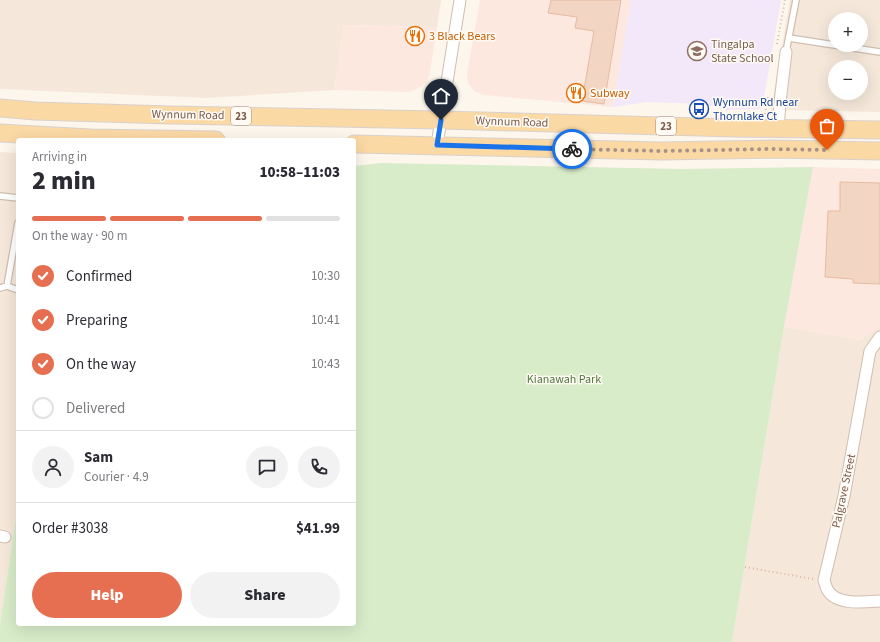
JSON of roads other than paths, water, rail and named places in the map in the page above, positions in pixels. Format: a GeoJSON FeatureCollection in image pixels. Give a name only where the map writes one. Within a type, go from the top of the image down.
{"type":"FeatureCollection","features":[{"type":"Feature","properties":{"kind":"main road","name":"Wynnum Road"},"geometry":{"type":"LineString","coordinates":[[0,108],[35,111],[170,115],[880,130]]}},
{"type":"Feature","properties":{"kind":"main road"},"geometry":{"type":"LineString","coordinates":[[170,115],[187,127],[187,138]]}},
{"type":"Feature","properties":{"kind":"main road","name":"Wynnum Road"},"geometry":{"type":"LineString","coordinates":[[0,133],[135,138]]}},
{"type":"Feature","properties":{"kind":"main road","name":"Wynnum Road"},"geometry":{"type":"LineString","coordinates":[[356,144],[653,150],[772,149],[880,152]]}},
{"type":"Feature","properties":{"kind":"street"},"geometry":{"type":"LineString","coordinates":[[437,145],[460,0]]}},
{"type":"Feature","properties":{"kind":"street"},"geometry":{"type":"LineString","coordinates":[[778,129],[786,52]]}},
{"type":"Feature","properties":{"kind":"street","name":"Palgrave Street"},"geometry":{"type":"LineString","coordinates":[[880,337],[870,351],[844,496],[824,580],[828,591],[838,599],[855,602],[880,601]]}},
{"type":"Feature","properties":{"kind":"lane"},"geometry":{"type":"LineString","coordinates":[[786,52],[796,0]]}},
{"type":"Feature","properties":{"kind":"lane"},"geometry":{"type":"LineString","coordinates":[[789,38],[880,52]]}},
{"type":"Feature","properties":{"kind":"lane"},"geometry":{"type":"LineString","coordinates":[[0,196],[16,198]]}},
{"type":"Feature","properties":{"kind":"lane"},"geometry":{"type":"LineString","coordinates":[[7,286],[16,234]]}},
{"type":"Feature","properties":{"kind":"lane"},"geometry":{"type":"LineString","coordinates":[[0,288],[7,286],[16,289]]}},
{"type":"Feature","properties":{"kind":"place","name":"3 Black Bears"},"geometry":{"type":"Point","coordinates":[415,36]}},
{"type":"Feature","properties":{"kind":"place","name":"Tingalpa State School"},"geometry":{"type":"Point","coordinates":[697,51]}},
{"type":"Feature","properties":{"kind":"place","name":"Subway"},"geometry":{"type":"Point","coordinates":[576,93]}},
{"type":"Feature","properties":{"kind":"place","name":"Wynnum Rd near Thornlake Ct"},"geometry":{"type":"Point","coordinates":[699,109]}},
{"type":"Feature","properties":{"kind":"park label","name":"Kianawah Park"},"geometry":{"type":"Point","coordinates":[564,379]}}]}
